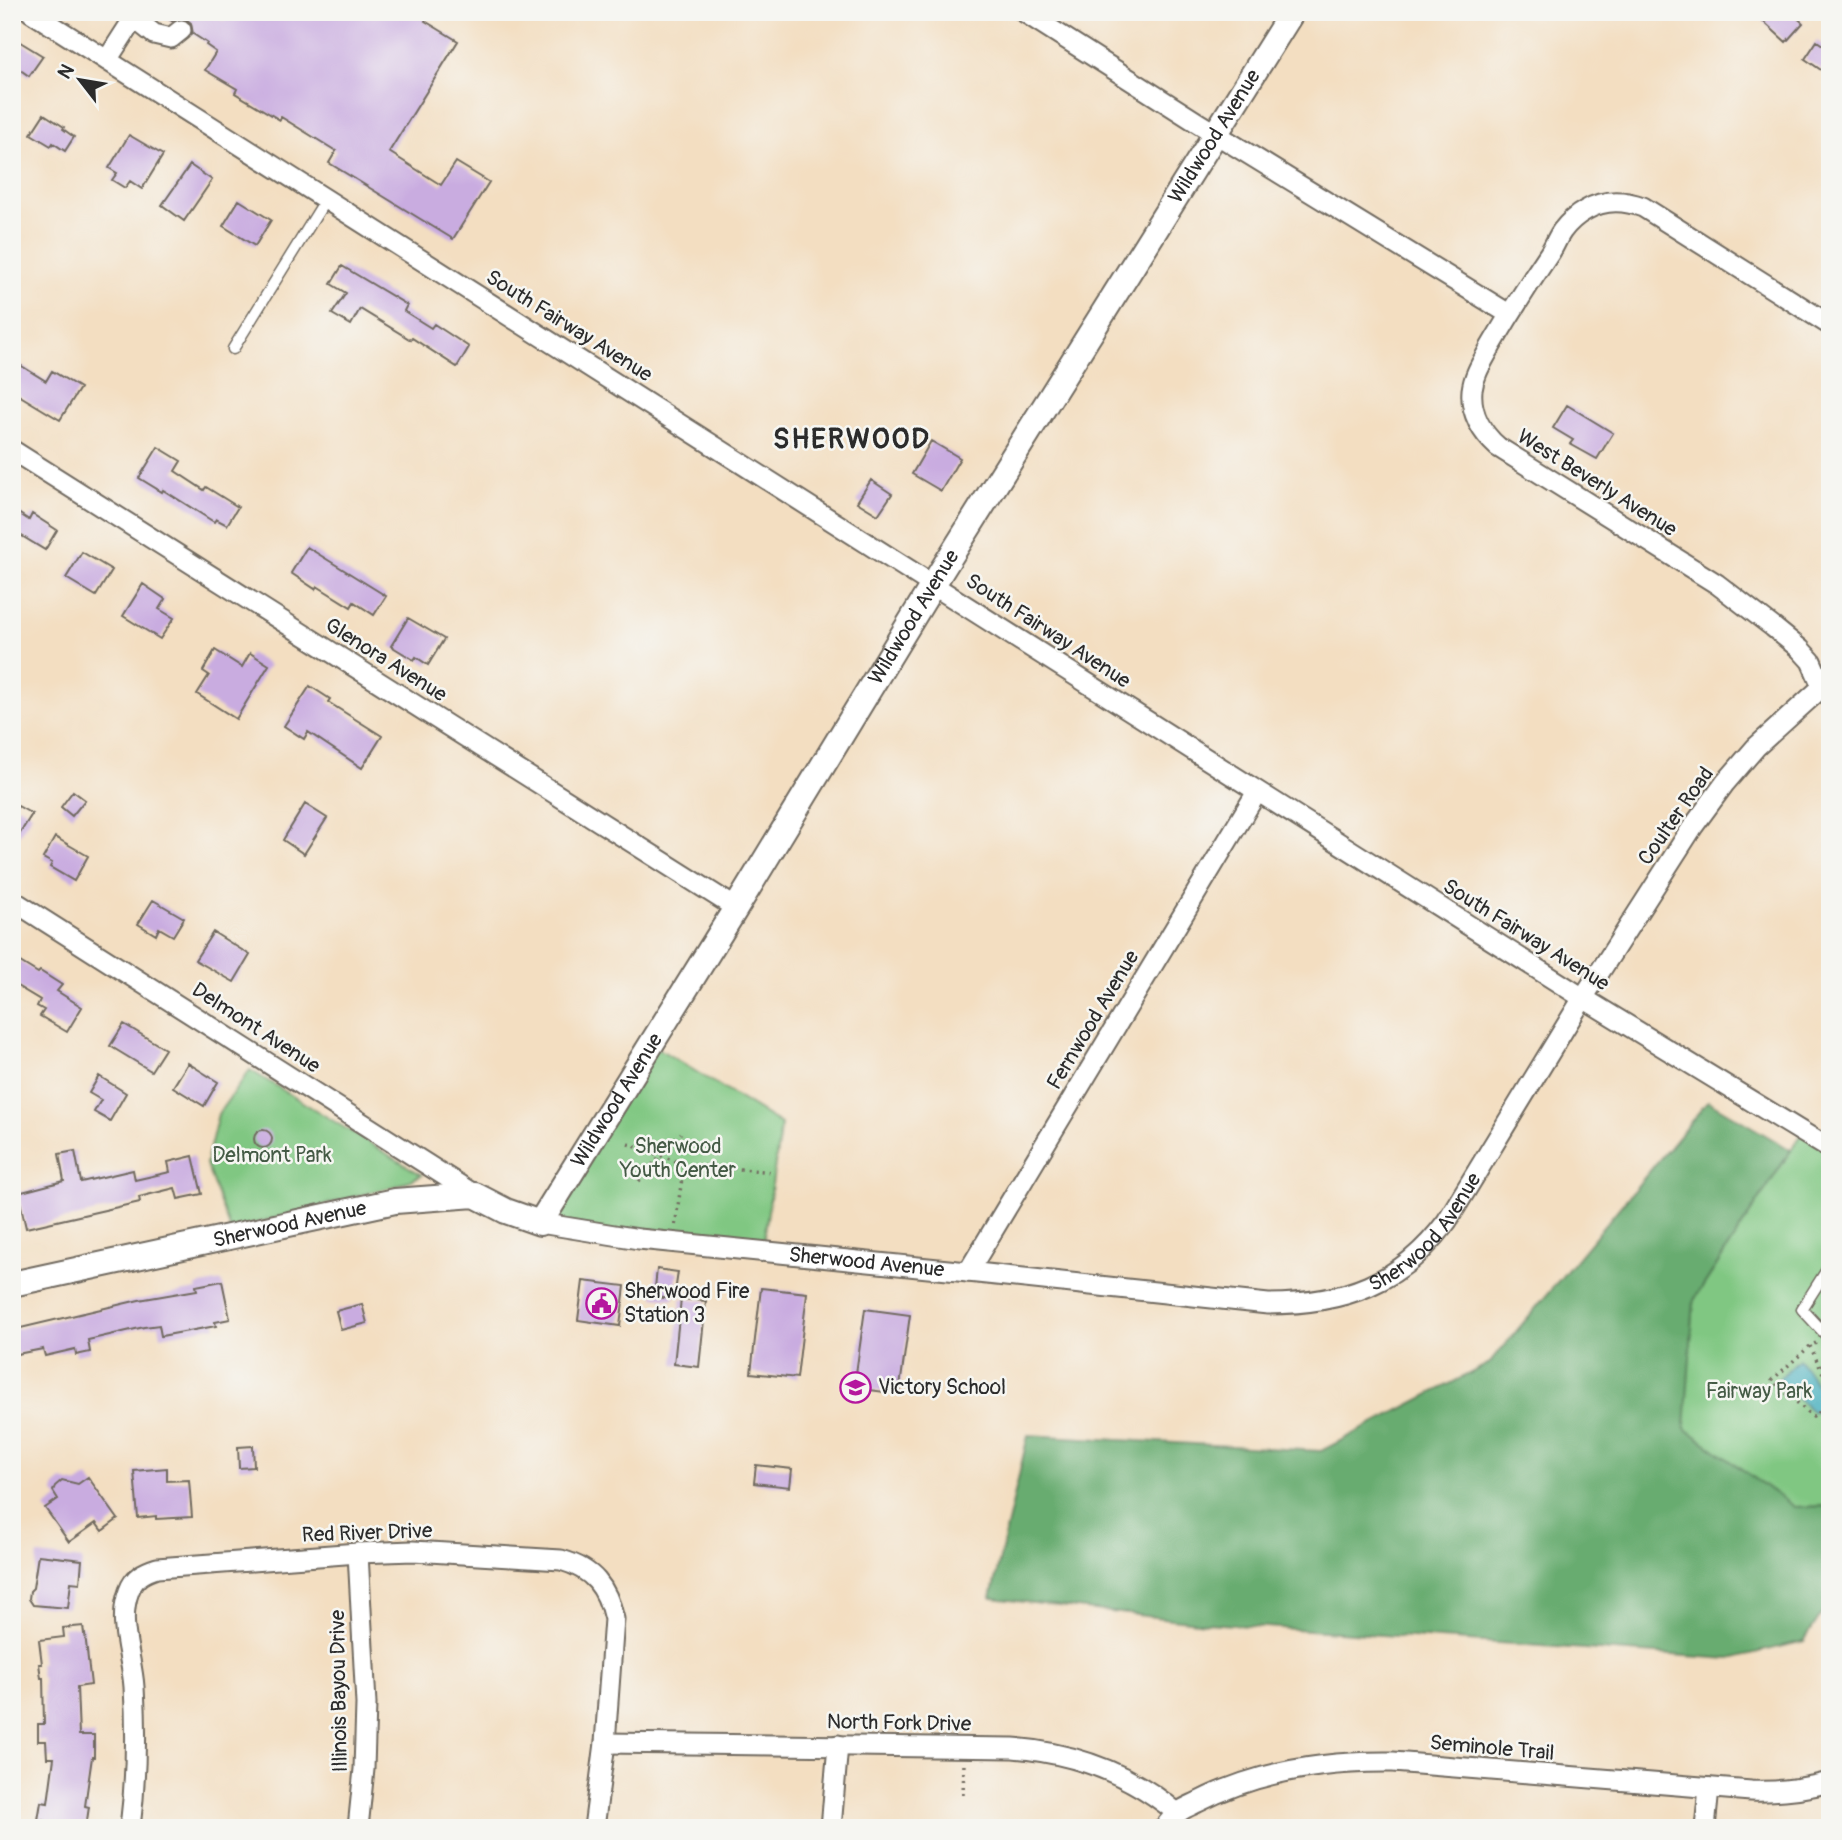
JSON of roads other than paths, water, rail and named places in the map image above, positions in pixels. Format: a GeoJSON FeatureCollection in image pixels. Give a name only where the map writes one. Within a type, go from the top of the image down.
{"type":"FeatureCollection","features":[{"type":"Feature","properties":{"kind":"street","name":"South Fairway Avenue"},"geometry":{"type":"LineString","coordinates":[[31,12],[934,584],[1257,792],[1583,998],[1830,1149]]}},
{"type":"Feature","properties":{"kind":"street"},"geometry":{"type":"LineString","coordinates":[[1024,12],[1509,314]]}},
{"type":"Feature","properties":{"kind":"street","name":"Wildwood Avenue"},"geometry":{"type":"LineString","coordinates":[[540,1223],[934,584],[1292,12]]}},
{"type":"Feature","properties":{"kind":"street"},"geometry":{"type":"LineString","coordinates":[[107,60],[136,15],[155,34],[171,37],[181,30]]}},
{"type":"Feature","properties":{"kind":"street","name":"West Beverly Avenue"},"geometry":{"type":"LineString","coordinates":[[1826,683],[1800,649],[1717,584],[1498,447],[1480,425],[1472,392],[1475,375],[1509,314],[1563,230],[1576,216],[1612,201],[1643,207],[1830,325]]}},
{"type":"Feature","properties":{"kind":"street","name":"Glenora Avenue"},"geometry":{"type":"LineString","coordinates":[[12,450],[736,908]]}},
{"type":"Feature","properties":{"kind":"street","name":"Coulter Road"},"geometry":{"type":"LineString","coordinates":[[1583,998],[1692,828],[1725,783],[1756,747],[1826,683]]}},
{"type":"Feature","properties":{"kind":"street","name":"Fernwood Avenue"},"geometry":{"type":"LineString","coordinates":[[968,1272],[1257,792]]}},
{"type":"Feature","properties":{"kind":"street","name":"Delmont Avenue"},"geometry":{"type":"LineString","coordinates":[[12,900],[475,1195]]}},
{"type":"Feature","properties":{"kind":"street","name":"Sherwood Avenue"},"geometry":{"type":"LineString","coordinates":[[12,1284],[395,1201],[475,1195],[506,1211],[540,1223],[639,1239],[1268,1304],[1328,1300],[1375,1283],[1399,1270],[1419,1254],[1437,1234],[1583,998]]}},
{"type":"Feature","properties":{"kind":"street","name":"Red River Drive"},"geometry":{"type":"LineString","coordinates":[[130,1828],[136,1780],[137,1736],[134,1683],[124,1621],[129,1589],[137,1578],[144,1572],[157,1569],[413,1551],[561,1560],[589,1572],[601,1585],[610,1601],[614,1619],[594,1828]]}},
{"type":"Feature","properties":{"kind":"street","name":"Illinois Bayou Drive"},"geometry":{"type":"LineString","coordinates":[[358,1553],[366,1704],[364,1769],[358,1828]]}},
{"type":"Feature","properties":{"kind":"street","name":"North Fork Drive"},"geometry":{"type":"LineString","coordinates":[[604,1743],[1035,1750],[1068,1756],[1136,1783],[1159,1798],[1170,1820]]}},
{"type":"Feature","properties":{"kind":"street"},"geometry":{"type":"LineString","coordinates":[[831,1828],[838,1745]]}},
{"type":"Feature","properties":{"kind":"street","name":"Seminole Trail"},"geometry":{"type":"LineString","coordinates":[[1170,1820],[1235,1785],[1282,1772],[1365,1762],[1751,1791],[1808,1788],[1830,1782]]}},
{"type":"Feature","properties":{"kind":"street"},"geometry":{"type":"LineString","coordinates":[[1705,1828],[1709,1788]]}},
{"type":"Feature","properties":{"kind":"lane"},"geometry":{"type":"LineString","coordinates":[[233,349],[326,199]]}},
{"type":"Feature","properties":{"kind":"lane"},"geometry":{"type":"LineString","coordinates":[[1828,1337],[1802,1309],[1830,1265]]}},
{"type":"Feature","properties":{"kind":"water"},"geometry":{"type":"Polygon","coordinates":[[[1799,1359],[1827,1401],[1813,1412],[1777,1381],[1799,1359]]]}},
{"type":"Feature","properties":{"kind":"place","name":"Sherwood Fire Station 3"},"geometry":{"type":"Point","coordinates":[601,1303]}},
{"type":"Feature","properties":{"kind":"place","name":"Victory School"},"geometry":{"type":"Point","coordinates":[855,1387]}},
{"type":"Feature","properties":{"kind":"district","name":"SHERWOOD"},"geometry":{"type":"Point","coordinates":[852,439]}},
{"type":"Feature","properties":{"kind":"park label","name":"Delmont Park"},"geometry":{"type":"Point","coordinates":[272,1155]}},
{"type":"Feature","properties":{"kind":"park label","name":"Sherwood Youth Center"},"geometry":{"type":"Point","coordinates":[678,1158]}},
{"type":"Feature","properties":{"kind":"park label","name":"Fairway Park"},"geometry":{"type":"Point","coordinates":[1759,1391]}}]}
